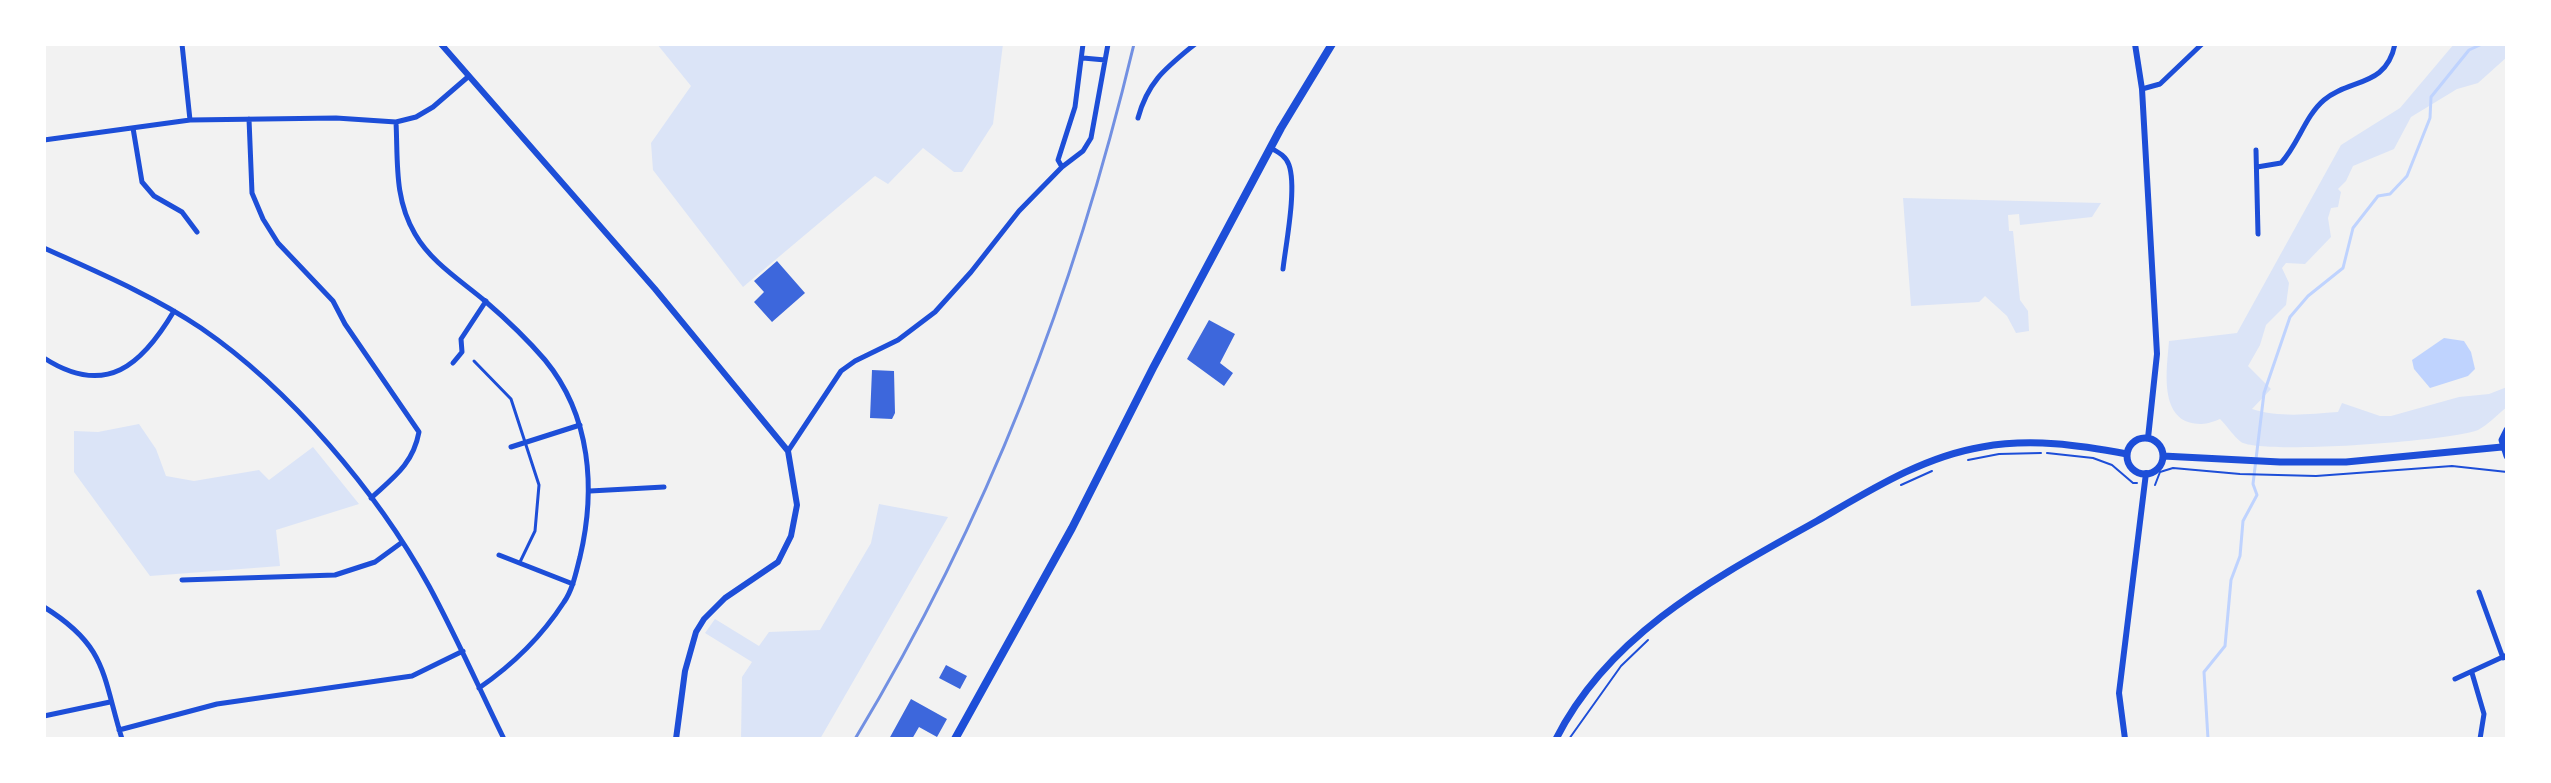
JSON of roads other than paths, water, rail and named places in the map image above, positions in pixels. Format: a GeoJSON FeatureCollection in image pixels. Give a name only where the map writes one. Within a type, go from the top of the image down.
{"type":"FeatureCollection","features":[{"type":"Feature","properties":{"kind":"main road"},"geometry":{"type":"LineString","coordinates":[[955,739],[1072,528],[1153,368],[1271,148],[1332,44]]}},
{"type":"Feature","properties":{"kind":"main road"},"geometry":{"type":"LineString","coordinates":[[2507,430],[2502,440],[2507,456]]}},
{"type":"Feature","properties":{"kind":"main road"},"geometry":{"type":"LineString","coordinates":[[2148,438],[2159,444],[2163,456],[2158,468],[2145,478],[2135,470],[2127,454],[2134,441],[2148,438]]}},
{"type":"Feature","properties":{"kind":"main road"},"geometry":{"type":"LineString","coordinates":[[1556,739],[1567,718],[1622,649],[1669,608],[1717,577],[1927,462],[1981,447],[2024,442],[2127,454]]}},
{"type":"Feature","properties":{"kind":"main road"},"geometry":{"type":"LineString","coordinates":[[2163,456],[2346,462],[2502,447]]}},
{"type":"Feature","properties":{"kind":"street"},"geometry":{"type":"LineString","coordinates":[[182,44],[190,120]]}},
{"type":"Feature","properties":{"kind":"street"},"geometry":{"type":"LineString","coordinates":[[441,44],[655,289],[788,451],[797,505],[791,536],[778,562],[725,598],[696,632],[685,671],[676,739]]}},
{"type":"Feature","properties":{"kind":"street"},"geometry":{"type":"LineString","coordinates":[[1062,167],[1058,160],[1075,107],[1083,44]]}},
{"type":"Feature","properties":{"kind":"street"},"geometry":{"type":"LineString","coordinates":[[788,451],[841,371],[898,340],[935,312],[1019,211],[1062,167],[1083,151],[1091,138],[1108,44]]}},
{"type":"Feature","properties":{"kind":"street"},"geometry":{"type":"LineString","coordinates":[[1138,118],[1144,96],[1153,80],[1195,44]]}},
{"type":"Feature","properties":{"kind":"street"},"geometry":{"type":"LineString","coordinates":[[2135,44],[2142,89],[2157,354],[2148,438]]}},
{"type":"Feature","properties":{"kind":"street"},"geometry":{"type":"LineString","coordinates":[[2142,89],[2160,84],[2201,44]]}},
{"type":"Feature","properties":{"kind":"street"},"geometry":{"type":"LineString","coordinates":[[2257,167],[2281,163],[2323,101],[2339,90],[2355,87],[2373,78],[2387,65],[2395,44]]}},
{"type":"Feature","properties":{"kind":"street"},"geometry":{"type":"LineString","coordinates":[[1083,58],[1105,60]]}},
{"type":"Feature","properties":{"kind":"street"},"geometry":{"type":"LineString","coordinates":[[44,140],[190,120],[336,118],[396,122],[416,117],[433,107],[469,76]]}},
{"type":"Feature","properties":{"kind":"street"},"geometry":{"type":"LineString","coordinates":[[249,119],[252,193],[263,219],[278,243],[333,301],[345,324],[419,432],[416,450],[405,466],[371,498]]}},
{"type":"Feature","properties":{"kind":"street"},"geometry":{"type":"LineString","coordinates":[[396,122],[401,209],[416,237],[444,269],[486,301],[546,361],[565,389],[580,425],[588,458],[590,491],[585,535],[573,584],[564,602],[507,668],[479,688]]}},
{"type":"Feature","properties":{"kind":"street"},"geometry":{"type":"LineString","coordinates":[[133,128],[142,182],[154,196],[182,212],[197,232]]}},
{"type":"Feature","properties":{"kind":"street"},"geometry":{"type":"LineString","coordinates":[[1271,148],[1282,154],[1290,166],[1291,197],[1283,269]]}},
{"type":"Feature","properties":{"kind":"street"},"geometry":{"type":"LineString","coordinates":[[2256,150],[2258,234]]}},
{"type":"Feature","properties":{"kind":"street"},"geometry":{"type":"LineString","coordinates":[[44,248],[118,282],[203,330],[246,364],[315,430],[371,498],[427,583],[504,739]]}},
{"type":"Feature","properties":{"kind":"street"},"geometry":{"type":"LineString","coordinates":[[453,363],[462,352],[461,339],[486,301]]}},
{"type":"Feature","properties":{"kind":"street"},"geometry":{"type":"LineString","coordinates":[[44,358],[70,373],[101,376],[116,372],[156,342],[174,311]]}},
{"type":"Feature","properties":{"kind":"street"},"geometry":{"type":"LineString","coordinates":[[511,447],[580,425]]}},
{"type":"Feature","properties":{"kind":"street"},"geometry":{"type":"LineString","coordinates":[[2125,739],[2119,693],[2145,478]]}},
{"type":"Feature","properties":{"kind":"street"},"geometry":{"type":"LineString","coordinates":[[590,491],[664,487]]}},
{"type":"Feature","properties":{"kind":"street"},"geometry":{"type":"LineString","coordinates":[[182,580],[335,575],[375,562],[401,543]]}},
{"type":"Feature","properties":{"kind":"street"},"geometry":{"type":"LineString","coordinates":[[499,555],[573,584]]}},
{"type":"Feature","properties":{"kind":"street"},"geometry":{"type":"LineString","coordinates":[[2455,679],[2505,657],[2479,592]]}},
{"type":"Feature","properties":{"kind":"street"},"geometry":{"type":"LineString","coordinates":[[44,607],[85,637],[97,654],[122,739]]}},
{"type":"Feature","properties":{"kind":"street"},"geometry":{"type":"LineString","coordinates":[[119,730],[217,704],[412,676],[463,651]]}},
{"type":"Feature","properties":{"kind":"street"},"geometry":{"type":"LineString","coordinates":[[2472,673],[2484,714],[2480,739]]}},
{"type":"Feature","properties":{"kind":"street"},"geometry":{"type":"LineString","coordinates":[[44,716],[110,702]]}},
{"type":"Feature","properties":{"kind":"lane"},"geometry":{"type":"LineString","coordinates":[[474,361],[511,399],[539,485],[535,531],[520,563]]}},
{"type":"Feature","properties":{"kind":"water"},"geometry":{"type":"Polygon","coordinates":[[[2444,338],[2464,341],[2471,352],[2475,369],[2468,376],[2430,388],[2414,369],[2412,360],[2444,338]]]}},
{"type":"Feature","properties":{"kind":"waterway"},"geometry":{"type":"LineString","coordinates":[[2208,739],[2204,672],[2225,646],[2231,580],[2240,556],[2243,521],[2257,495],[2253,484],[2264,393],[2290,317],[2308,296],[2343,268],[2353,228],[2378,196],[2390,194],[2407,176],[2430,118],[2431,97],[2469,50],[2482,44]]}},
{"type":"Feature","properties":{"kind":"railway"},"geometry":{"type":"LineString","coordinates":[[855,739],[903,656],[946,572],[1022,403],[1084,227],[1134,44]]}}]}
